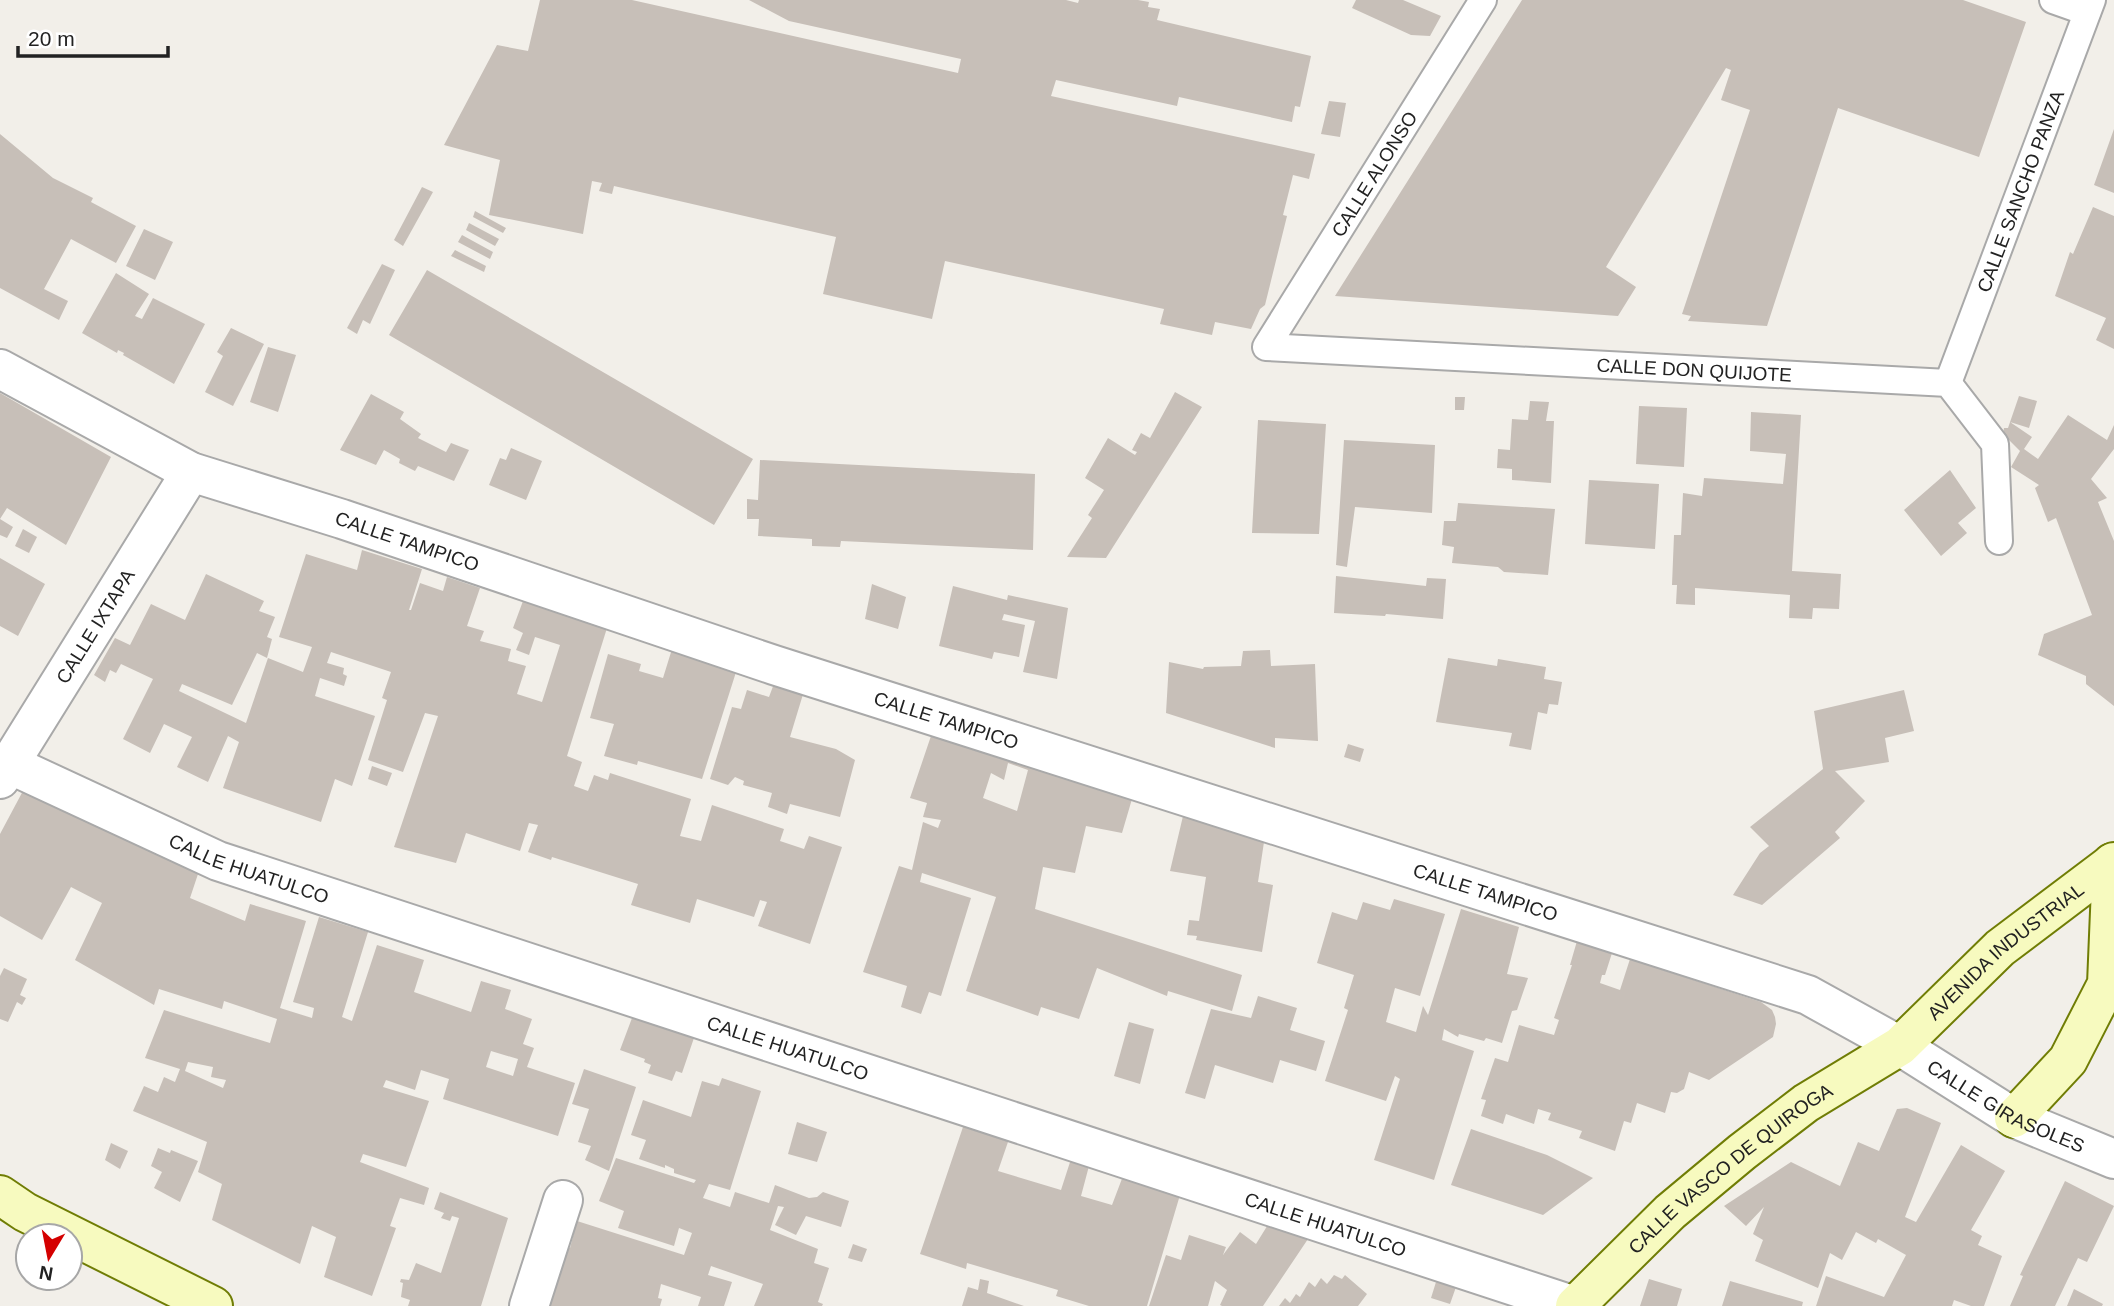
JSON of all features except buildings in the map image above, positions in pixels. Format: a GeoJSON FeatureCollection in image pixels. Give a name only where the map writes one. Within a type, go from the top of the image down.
{"type":"FeatureCollection","features":[{"type":"Feature","properties":{"kind":"street","name":"CALLE TAMPICO"},"geometry":{"type":"LineString","coordinates":[[0,369],[191,472],[342,519],[774,665],[1808,995],[1900,1046]]}},
{"type":"Feature","properties":{"kind":"street","name":"CALLE IXTAPA"},"geometry":{"type":"LineString","coordinates":[[4,772],[191,472]]}},
{"type":"Feature","properties":{"kind":"street","name":"CALLE HUATULCO"},"geometry":{"type":"LineString","coordinates":[[4,772],[218,861],[1575,1306]]}},
{"type":"Feature","properties":{"kind":"street","name":"AVENIDA INDUSTRIAL"},"geometry":{"type":"LineString","coordinates":[[1900,1046],[2000,948],[2113,863]]}},
{"type":"Feature","properties":{"kind":"street"},"geometry":{"type":"LineString","coordinates":[[2014,1118],[2068,1060],[2107,984],[2113,863]]}},
{"type":"Feature","properties":{"kind":"street","name":"CALLE GIRASOLES"},"geometry":{"type":"LineString","coordinates":[[1900,1046],[2014,1118],[2114,1159]]}},
{"type":"Feature","properties":{"kind":"street","name":"CALLE VASCO DE QUIROGA"},"geometry":{"type":"LineString","coordinates":[[1575,1306],[1670,1212],[1742,1152],[1806,1103],[1900,1046]]}},
{"type":"Feature","properties":{"kind":"street"},"geometry":{"type":"LineString","coordinates":[[0,1195],[25,1212],[213,1306]]}},
{"type":"Feature","properties":{"kind":"street"},"geometry":{"type":"LineString","coordinates":[[529,1306],[563,1200]]}},
{"type":"Feature","properties":{"kind":"lane","name":"CALLE ALONSO"},"geometry":{"type":"LineString","coordinates":[[1266,347],[1483,0]]}},
{"type":"Feature","properties":{"kind":"lane"},"geometry":{"type":"LineString","coordinates":[[2053,0],[2090,6]]}},
{"type":"Feature","properties":{"kind":"lane","name":"CALLE SANCHO PANZA"},"geometry":{"type":"LineString","coordinates":[[1948,383],[2090,6]]}},
{"type":"Feature","properties":{"kind":"lane","name":"CALLE DON QUIJOTE"},"geometry":{"type":"LineString","coordinates":[[1266,347],[1948,383]]}},
{"type":"Feature","properties":{"kind":"lane"},"geometry":{"type":"LineString","coordinates":[[1948,383],[1995,444],[1999,541]]}}]}
